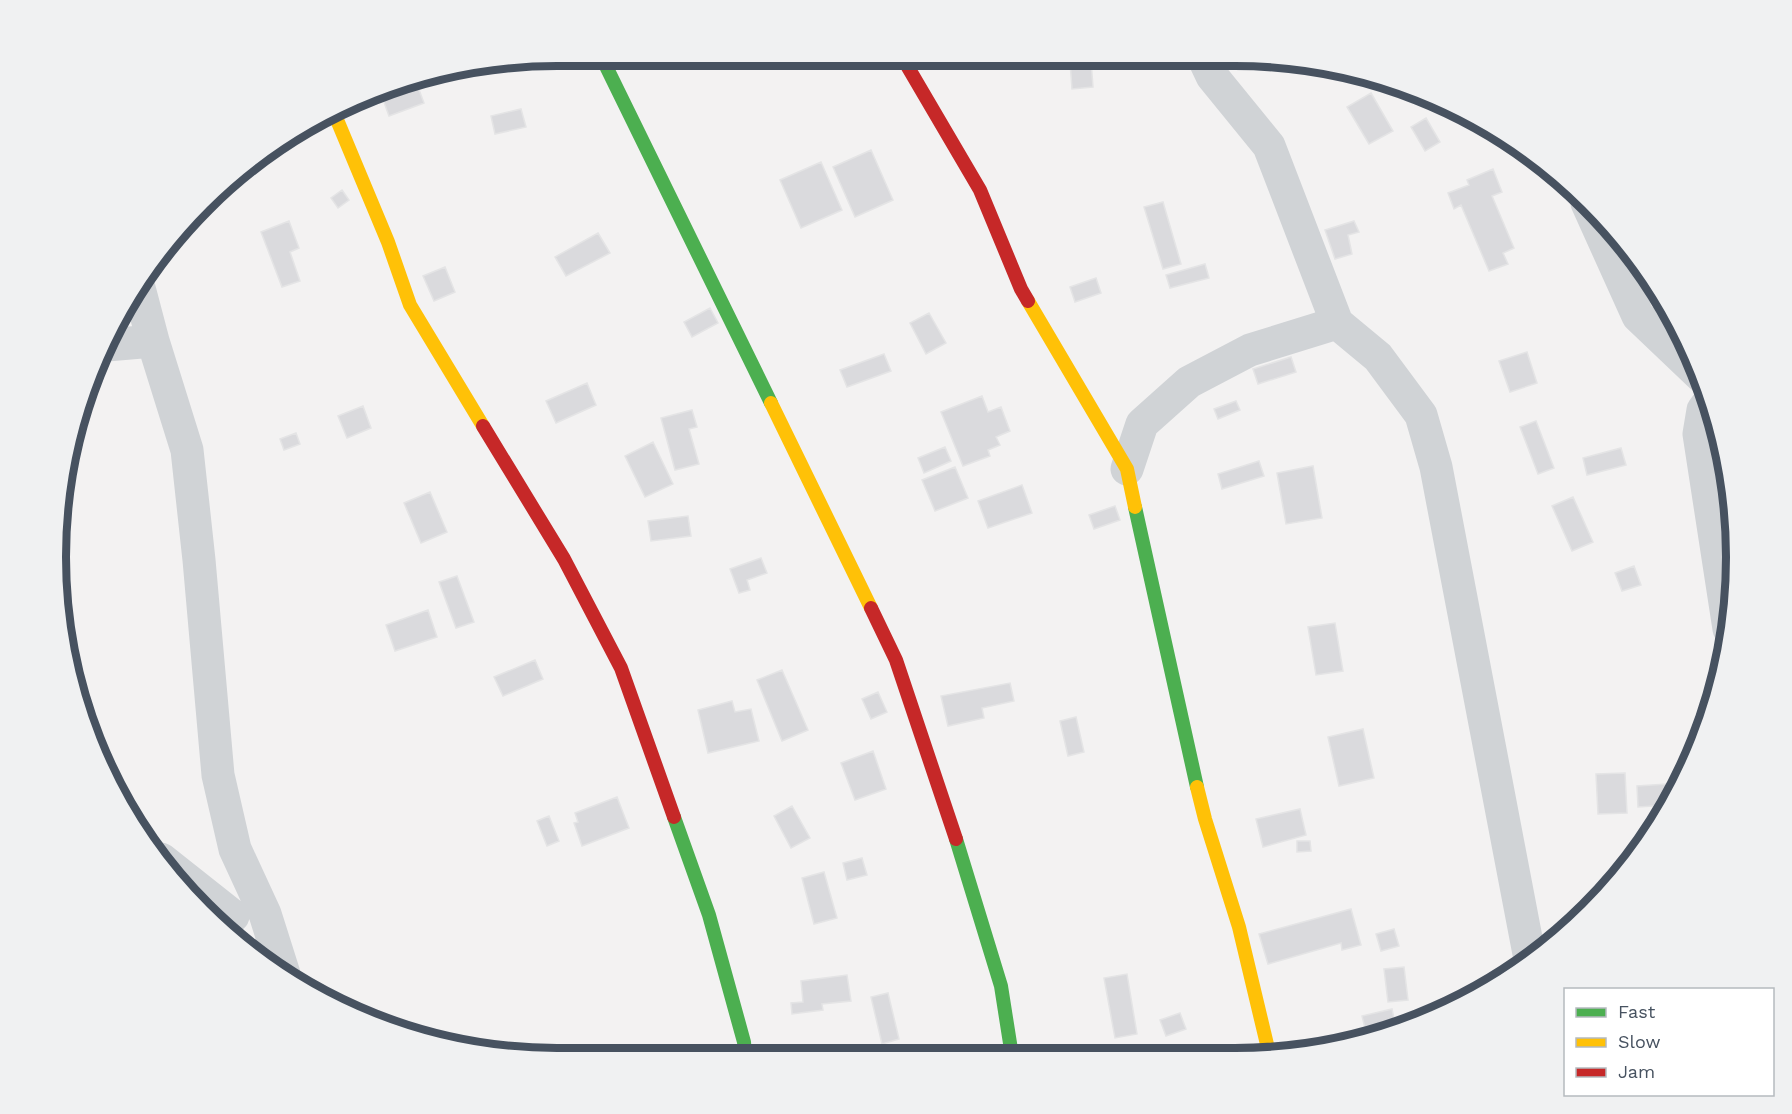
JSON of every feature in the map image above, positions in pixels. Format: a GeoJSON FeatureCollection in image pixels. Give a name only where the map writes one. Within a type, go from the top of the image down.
{"type":"FeatureCollection","features":[{"type":"Feature","properties":{"kind":"street"},"geometry":{"type":"LineString","coordinates":[[607,66],[896,660],[970,879],[998,976],[1011,1048]]}},
{"type":"Feature","properties":{"kind":"street"},"geometry":{"type":"LineString","coordinates":[[907,66],[980,190],[1021,290],[1127,469],[1205,819],[1239,927],[1268,1047]]}},
{"type":"Feature","properties":{"kind":"street"},"geometry":{"type":"LineString","coordinates":[[1207,66],[1212,76],[1269,146],[1337,323],[1378,357],[1421,415],[1436,467],[1528,951]]}},
{"type":"Feature","properties":{"kind":"street"},"geometry":{"type":"LineString","coordinates":[[337,119],[388,242],[410,305],[564,560],[621,668],[709,915],[744,1048]]}},
{"type":"Feature","properties":{"kind":"street"},"geometry":{"type":"LineString","coordinates":[[1597,226],[1638,316],[1685,361]]}},
{"type":"Feature","properties":{"kind":"street"},"geometry":{"type":"LineString","coordinates":[[141,296],[187,450],[218,775],[235,849],[238,916]]}},
{"type":"Feature","properties":{"kind":"street"},"geometry":{"type":"LineString","coordinates":[[1127,469],[1142,424],[1190,382],[1250,350],[1337,323]]}},
{"type":"Feature","properties":{"kind":"street"},"geometry":{"type":"LineString","coordinates":[[115,344],[153,341]]}},
{"type":"Feature","properties":{"kind":"street"},"geometry":{"type":"LineString","coordinates":[[1703,410],[1698,434],[1724,598]]}},
{"type":"Feature","properties":{"kind":"street"},"geometry":{"type":"LineString","coordinates":[[182,874],[238,916],[268,954]]}},
{"type":"Feature","properties":{"kind":"building"},"geometry":{"type":"Polygon","coordinates":[[[1070,66],[1091,66],[1093,87],[1072,89],[1070,66]]]}},
{"type":"Feature","properties":{"kind":"building"},"geometry":{"type":"Polygon","coordinates":[[[418,87],[424,103],[389,116],[383,98],[418,87]]]}},
{"type":"Feature","properties":{"kind":"building"},"geometry":{"type":"Polygon","coordinates":[[[1371,93],[1393,131],[1369,144],[1347,107],[1371,93]]]}},
{"type":"Feature","properties":{"kind":"building"},"geometry":{"type":"Polygon","coordinates":[[[521,109],[526,127],[495,134],[491,116],[521,109]]]}},
{"type":"Feature","properties":{"kind":"building"},"geometry":{"type":"Polygon","coordinates":[[[1426,118],[1440,142],[1425,151],[1411,127],[1426,118]]]}},
{"type":"Feature","properties":{"kind":"building"},"geometry":{"type":"Polygon","coordinates":[[[871,150],[893,200],[855,217],[833,167],[871,150]]]}},
{"type":"Feature","properties":{"kind":"building"},"geometry":{"type":"Polygon","coordinates":[[[821,162],[842,210],[801,228],[780,180],[821,162]]]}},
{"type":"Feature","properties":{"kind":"building"},"geometry":{"type":"Polygon","coordinates":[[[1493,169],[1502,192],[1492,196],[1514,248],[1503,253],[1508,264],[1489,271],[1461,205],[1454,209],[1448,193],[1469,185],[1467,180],[1493,169]]]}},
{"type":"Feature","properties":{"kind":"building"},"geometry":{"type":"Polygon","coordinates":[[[342,190],[349,200],[338,208],[331,198],[342,190]]]}},
{"type":"Feature","properties":{"kind":"building"},"geometry":{"type":"Polygon","coordinates":[[[1163,202],[1181,264],[1163,269],[1144,207],[1163,202]]]}},
{"type":"Feature","properties":{"kind":"building"},"geometry":{"type":"Polygon","coordinates":[[[289,221],[299,248],[290,252],[300,281],[282,287],[261,232],[289,221]]]}},
{"type":"Feature","properties":{"kind":"building"},"geometry":{"type":"Polygon","coordinates":[[[1354,221],[1359,232],[1348,235],[1352,254],[1335,259],[1325,230],[1354,221]]]}},
{"type":"Feature","properties":{"kind":"building"},"geometry":{"type":"Polygon","coordinates":[[[598,233],[610,253],[566,276],[555,257],[598,233]]]}},
{"type":"Feature","properties":{"kind":"building"},"geometry":{"type":"Polygon","coordinates":[[[1205,264],[1209,278],[1170,288],[1166,275],[1205,264]]]}},
{"type":"Feature","properties":{"kind":"building"},"geometry":{"type":"Polygon","coordinates":[[[445,267],[455,292],[434,301],[423,276],[445,267]]]}},
{"type":"Feature","properties":{"kind":"building"},"geometry":{"type":"Polygon","coordinates":[[[1096,278],[1101,293],[1075,302],[1070,287],[1096,278]]]}},
{"type":"Feature","properties":{"kind":"building"},"geometry":{"type":"Polygon","coordinates":[[[710,308],[718,323],[692,337],[684,322],[710,308]]]}},
{"type":"Feature","properties":{"kind":"building"},"geometry":{"type":"Polygon","coordinates":[[[929,313],[946,343],[926,354],[910,323],[929,313]]]}},
{"type":"Feature","properties":{"kind":"building"},"geometry":{"type":"Polygon","coordinates":[[[1527,352],[1537,383],[1510,392],[1499,361],[1527,352]]]}},
{"type":"Feature","properties":{"kind":"building"},"geometry":{"type":"Polygon","coordinates":[[[884,354],[891,371],[847,387],[840,370],[884,354]]]}},
{"type":"Feature","properties":{"kind":"building"},"geometry":{"type":"Polygon","coordinates":[[[1291,357],[1296,372],[1258,384],[1253,369],[1291,357]]]}},
{"type":"Feature","properties":{"kind":"building"},"geometry":{"type":"Polygon","coordinates":[[[587,383],[596,405],[556,423],[546,401],[587,383]]]}},
{"type":"Feature","properties":{"kind":"building"},"geometry":{"type":"Polygon","coordinates":[[[982,396],[988,412],[1001,407],[1010,431],[996,437],[1000,445],[988,450],[990,456],[963,466],[941,412],[982,396]]]}},
{"type":"Feature","properties":{"kind":"building"},"geometry":{"type":"Polygon","coordinates":[[[1236,401],[1240,410],[1218,419],[1214,409],[1236,401]]]}},
{"type":"Feature","properties":{"kind":"building"},"geometry":{"type":"Polygon","coordinates":[[[363,406],[371,428],[347,438],[338,416],[363,406]]]}},
{"type":"Feature","properties":{"kind":"building"},"geometry":{"type":"Polygon","coordinates":[[[692,410],[697,427],[689,429],[699,464],[675,470],[661,418],[692,410]]]}},
{"type":"Feature","properties":{"kind":"building"},"geometry":{"type":"Polygon","coordinates":[[[1536,421],[1554,468],[1538,474],[1520,427],[1536,421]]]}},
{"type":"Feature","properties":{"kind":"building"},"geometry":{"type":"Polygon","coordinates":[[[296,433],[300,444],[284,450],[280,439],[296,433]]]}},
{"type":"Feature","properties":{"kind":"building"},"geometry":{"type":"Polygon","coordinates":[[[653,442],[673,484],[645,497],[625,456],[653,442]]]}},
{"type":"Feature","properties":{"kind":"building"},"geometry":{"type":"Polygon","coordinates":[[[945,447],[951,461],[924,473],[918,458],[945,447]]]}},
{"type":"Feature","properties":{"kind":"building"},"geometry":{"type":"Polygon","coordinates":[[[1621,448],[1626,465],[1587,475],[1583,458],[1621,448]]]}},
{"type":"Feature","properties":{"kind":"building"},"geometry":{"type":"Polygon","coordinates":[[[1259,461],[1264,476],[1222,489],[1218,474],[1259,461]]]}},
{"type":"Feature","properties":{"kind":"building"},"geometry":{"type":"Polygon","coordinates":[[[1313,466],[1322,518],[1286,524],[1277,473],[1313,466]]]}},
{"type":"Feature","properties":{"kind":"building"},"geometry":{"type":"Polygon","coordinates":[[[955,467],[968,498],[935,511],[922,480],[955,467]]]}},
{"type":"Feature","properties":{"kind":"building"},"geometry":{"type":"Polygon","coordinates":[[[1022,485],[1032,513],[988,528],[978,501],[1022,485]]]}},
{"type":"Feature","properties":{"kind":"building"},"geometry":{"type":"Polygon","coordinates":[[[430,492],[447,532],[421,543],[404,503],[430,492]]]}},
{"type":"Feature","properties":{"kind":"building"},"geometry":{"type":"Polygon","coordinates":[[[1573,497],[1593,542],[1572,551],[1552,506],[1573,497]]]}},
{"type":"Feature","properties":{"kind":"building"},"geometry":{"type":"Polygon","coordinates":[[[1115,506],[1120,520],[1094,529],[1089,515],[1115,506]]]}},
{"type":"Feature","properties":{"kind":"building"},"geometry":{"type":"Polygon","coordinates":[[[688,516],[691,536],[651,541],[648,521],[688,516]]]}},
{"type":"Feature","properties":{"kind":"building"},"geometry":{"type":"Polygon","coordinates":[[[761,558],[767,573],[747,580],[750,590],[739,593],[730,569],[761,558]]]}},
{"type":"Feature","properties":{"kind":"building"},"geometry":{"type":"Polygon","coordinates":[[[1634,566],[1641,585],[1622,591],[1615,573],[1634,566]]]}},
{"type":"Feature","properties":{"kind":"building"},"geometry":{"type":"Polygon","coordinates":[[[457,576],[474,622],[456,628],[439,582],[457,576]]]}},
{"type":"Feature","properties":{"kind":"building"},"geometry":{"type":"Polygon","coordinates":[[[428,610],[437,637],[395,651],[386,625],[428,610]]]}},
{"type":"Feature","properties":{"kind":"building"},"geometry":{"type":"Polygon","coordinates":[[[1335,623],[1343,671],[1316,675],[1308,627],[1335,623]]]}},
{"type":"Feature","properties":{"kind":"building"},"geometry":{"type":"Polygon","coordinates":[[[535,660],[543,679],[503,696],[494,677],[535,660]]]}},
{"type":"Feature","properties":{"kind":"building"},"geometry":{"type":"Polygon","coordinates":[[[782,670],[808,730],[782,741],[757,680],[782,670]]]}},
{"type":"Feature","properties":{"kind":"building"},"geometry":{"type":"Polygon","coordinates":[[[1010,683],[1014,701],[982,708],[984,718],[948,726],[941,696],[1010,683]]]}},
{"type":"Feature","properties":{"kind":"building"},"geometry":{"type":"Polygon","coordinates":[[[878,692],[887,712],[871,719],[862,699],[878,692]]]}},
{"type":"Feature","properties":{"kind":"building"},"geometry":{"type":"Polygon","coordinates":[[[732,701],[735,712],[751,709],[759,741],[708,753],[698,710],[732,701]]]}},
{"type":"Feature","properties":{"kind":"building"},"geometry":{"type":"Polygon","coordinates":[[[1076,717],[1084,752],[1068,756],[1060,721],[1076,717]]]}},
{"type":"Feature","properties":{"kind":"building"},"geometry":{"type":"Polygon","coordinates":[[[1363,729],[1374,778],[1339,786],[1328,737],[1363,729]]]}},
{"type":"Feature","properties":{"kind":"building"},"geometry":{"type":"Polygon","coordinates":[[[873,751],[886,789],[855,800],[841,763],[873,751]]]}},
{"type":"Feature","properties":{"kind":"building"},"geometry":{"type":"Polygon","coordinates":[[[1625,773],[1627,813],[1598,814],[1596,774],[1625,773]]]}},
{"type":"Feature","properties":{"kind":"building"},"geometry":{"type":"Polygon","coordinates":[[[1670,784],[1658,806],[1638,807],[1637,786],[1670,784]]]}},
{"type":"Feature","properties":{"kind":"building"},"geometry":{"type":"Polygon","coordinates":[[[617,797],[629,828],[582,846],[574,823],[578,822],[575,813],[617,797]]]}},
{"type":"Feature","properties":{"kind":"building"},"geometry":{"type":"Polygon","coordinates":[[[792,806],[810,838],[791,848],[774,816],[792,806]]]}},
{"type":"Feature","properties":{"kind":"building"},"geometry":{"type":"Polygon","coordinates":[[[1300,809],[1306,835],[1263,847],[1256,819],[1300,809]]]}},
{"type":"Feature","properties":{"kind":"building"},"geometry":{"type":"Polygon","coordinates":[[[549,816],[559,841],[547,846],[537,821],[549,816]]]}},
{"type":"Feature","properties":{"kind":"building"},"geometry":{"type":"Polygon","coordinates":[[[1297,841],[1310,841],[1311,851],[1297,852],[1297,841]]]}},
{"type":"Feature","properties":{"kind":"building"},"geometry":{"type":"Polygon","coordinates":[[[862,858],[867,875],[847,880],[843,863],[862,858]]]}},
{"type":"Feature","properties":{"kind":"building"},"geometry":{"type":"Polygon","coordinates":[[[824,872],[837,918],[814,924],[802,878],[824,872]]]}},
{"type":"Feature","properties":{"kind":"building"},"geometry":{"type":"Polygon","coordinates":[[[1351,909],[1361,945],[1342,950],[1341,943],[1268,964],[1259,934],[1351,909]]]}},
{"type":"Feature","properties":{"kind":"building"},"geometry":{"type":"Polygon","coordinates":[[[1394,929],[1399,946],[1381,951],[1376,934],[1394,929]]]}},
{"type":"Feature","properties":{"kind":"building"},"geometry":{"type":"Polygon","coordinates":[[[1404,967],[1408,1000],[1388,1002],[1384,969],[1404,967]]]}},
{"type":"Feature","properties":{"kind":"building"},"geometry":{"type":"Polygon","coordinates":[[[1127,974],[1137,1034],[1115,1038],[1104,978],[1127,974]]]}},
{"type":"Feature","properties":{"kind":"building"},"geometry":{"type":"Polygon","coordinates":[[[847,975],[851,1001],[822,1004],[823,1010],[792,1014],[791,1003],[803,1002],[801,981],[847,975]]]}},
{"type":"Feature","properties":{"kind":"building"},"geometry":{"type":"Polygon","coordinates":[[[888,993],[899,1039],[882,1044],[871,997],[888,993]]]}},
{"type":"Feature","properties":{"kind":"building"},"geometry":{"type":"Polygon","coordinates":[[[1392,1009],[1395,1021],[1365,1030],[1362,1016],[1392,1009]]]}},
{"type":"Feature","properties":{"kind":"building"},"geometry":{"type":"Polygon","coordinates":[[[1180,1013],[1186,1029],[1166,1036],[1160,1020],[1180,1013]]]}},
{"type":"Feature","properties":{"kind":"traffic: fast"},"geometry":{"type":"LineString","coordinates":[[606,66],[771,403]]}},
{"type":"Feature","properties":{"kind":"traffic: fast"},"geometry":{"type":"LineString","coordinates":[[1135,507],[1197,787]]}},
{"type":"Feature","properties":{"kind":"traffic: fast"},"geometry":{"type":"LineString","coordinates":[[674,817],[709,915],[744,1048]]}},
{"type":"Feature","properties":{"kind":"traffic: fast"},"geometry":{"type":"LineString","coordinates":[[956,839],[1001,986],[1011,1048]]}},
{"type":"Feature","properties":{"kind":"traffic: slow"},"geometry":{"type":"LineString","coordinates":[[337,119],[388,242],[410,305],[483,426]]}},
{"type":"Feature","properties":{"kind":"traffic: slow"},"geometry":{"type":"LineString","coordinates":[[1028,301],[1127,469],[1135,507]]}},
{"type":"Feature","properties":{"kind":"traffic: slow"},"geometry":{"type":"LineString","coordinates":[[771,403],[871,608]]}},
{"type":"Feature","properties":{"kind":"traffic: slow"},"geometry":{"type":"LineString","coordinates":[[1197,787],[1239,927],[1268,1047]]}},
{"type":"Feature","properties":{"kind":"traffic: jam"},"geometry":{"type":"LineString","coordinates":[[907,66],[980,190],[1028,301]]}},
{"type":"Feature","properties":{"kind":"traffic: jam"},"geometry":{"type":"LineString","coordinates":[[483,426],[564,559],[621,668],[674,817]]}},
{"type":"Feature","properties":{"kind":"traffic: jam"},"geometry":{"type":"LineString","coordinates":[[871,608],[896,660],[956,839]]}}]}
